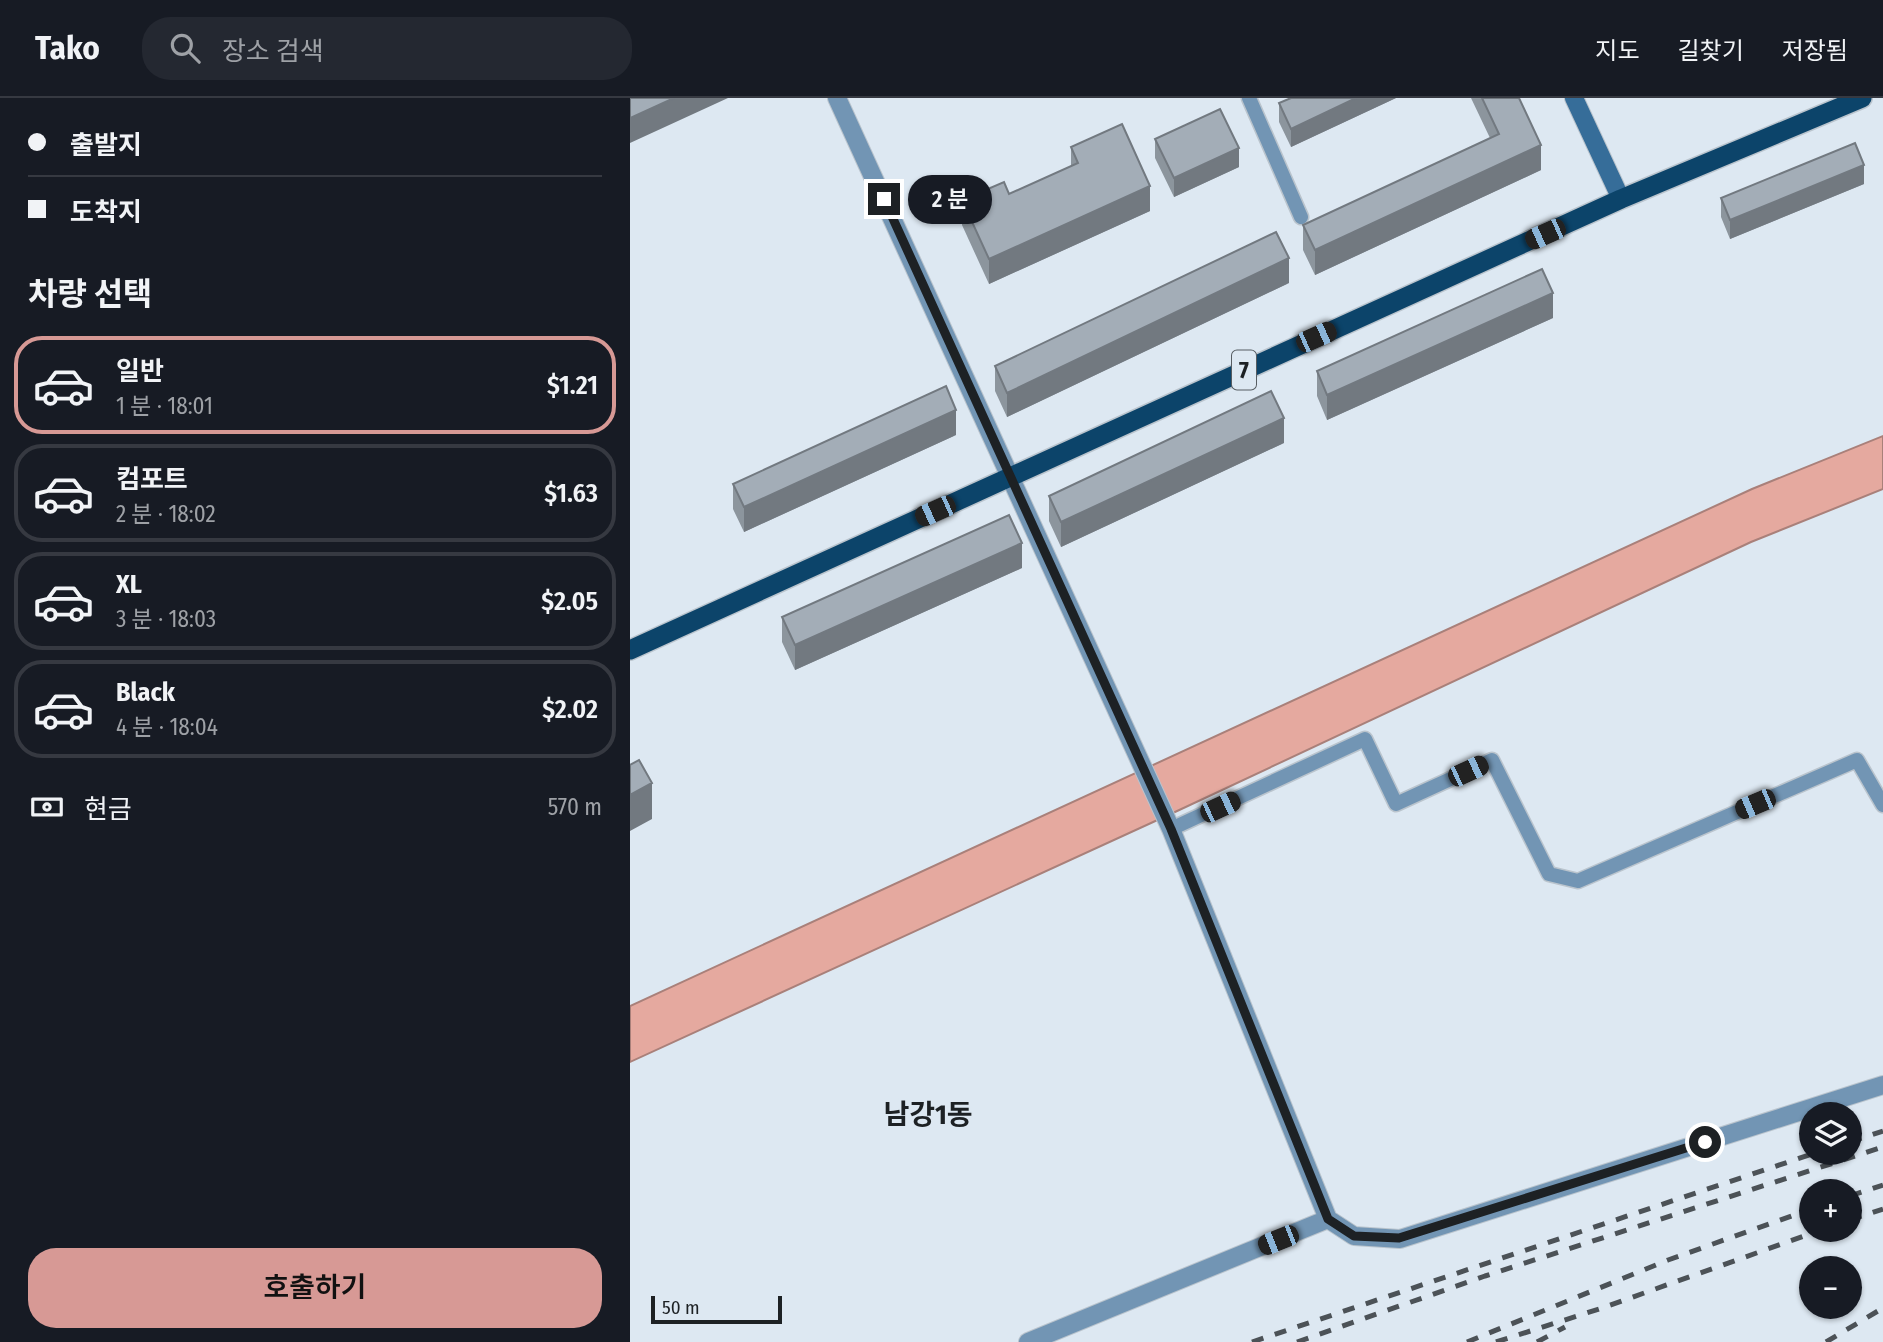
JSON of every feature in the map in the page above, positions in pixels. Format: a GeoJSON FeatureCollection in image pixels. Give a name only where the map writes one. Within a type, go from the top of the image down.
{"type":"FeatureCollection","features":[{"type":"Feature","properties":{"kind":"highway","name":"7"},"geometry":{"type":"LineString","coordinates":[[630,650],[1621,199],[1862,98]]}},
{"type":"Feature","properties":{"kind":"main road"},"geometry":{"type":"LineString","coordinates":[[1574,98],[1621,199]]}},
{"type":"Feature","properties":{"kind":"street"},"geometry":{"type":"LineString","coordinates":[[837,98],[1171,829],[1328,1219],[1354,1236],[1399,1238],[1883,1085]]}},
{"type":"Feature","properties":{"kind":"street"},"geometry":{"type":"LineString","coordinates":[[1249,98],[1301,217]]}},
{"type":"Feature","properties":{"kind":"street"},"geometry":{"type":"LineString","coordinates":[[1171,829],[1366,739],[1396,804],[1492,760],[1549,874],[1578,881],[1857,760],[1883,805]]}},
{"type":"Feature","properties":{"kind":"street"},"geometry":{"type":"LineString","coordinates":[[1028,1342],[1328,1219]]}},
{"type":"Feature","properties":{"kind":"shaded area"},"geometry":{"type":"Polygon","coordinates":[[[1883,436],[1883,489],[1751,542],[1175,812],[630,1062],[630,1006],[1752,489],[1883,436]]]}},
{"type":"Feature","properties":{"kind":"building"},"geometry":{"type":"Polygon","coordinates":[[[630,98],[674,98],[630,118],[630,98]]]}},
{"type":"Feature","properties":{"kind":"building"},"geometry":{"type":"Polygon","coordinates":[[[1291,98],[1356,98],[1291,129],[1279,103],[1291,98]]]}},
{"type":"Feature","properties":{"kind":"building"},"geometry":{"type":"Polygon","coordinates":[[[1482,98],[1519,98],[1541,145],[1315,250],[1303,225],[1499,134],[1482,98]]]}},
{"type":"Feature","properties":{"kind":"building"},"geometry":{"type":"Polygon","coordinates":[[[1220,109],[1239,148],[1174,178],[1155,139],[1220,109]]]}},
{"type":"Feature","properties":{"kind":"building"},"geometry":{"type":"Polygon","coordinates":[[[1122,124],[1150,186],[989,259],[962,200],[1004,182],[1009,194],[1078,163],[1071,147],[1122,124]]]}},
{"type":"Feature","properties":{"kind":"building"},"geometry":{"type":"Polygon","coordinates":[[[1855,143],[1864,165],[1730,220],[1721,198],[1855,143]]]}},
{"type":"Feature","properties":{"kind":"building"},"geometry":{"type":"Polygon","coordinates":[[[1276,232],[1289,258],[1007,393],[995,366],[1276,232]]]}},
{"type":"Feature","properties":{"kind":"building"},"geometry":{"type":"Polygon","coordinates":[[[1542,269],[1553,293],[1327,395],[1317,371],[1542,269]]]}},
{"type":"Feature","properties":{"kind":"building"},"geometry":{"type":"Polygon","coordinates":[[[946,386],[956,410],[744,507],[733,484],[946,386]]]}},
{"type":"Feature","properties":{"kind":"building"},"geometry":{"type":"Polygon","coordinates":[[[1271,391],[1284,418],[1061,522],[1049,496],[1271,391]]]}},
{"type":"Feature","properties":{"kind":"building"},"geometry":{"type":"Polygon","coordinates":[[[1009,515],[1022,543],[795,645],[782,617],[1009,515]]]}},
{"type":"Feature","properties":{"kind":"building"},"geometry":{"type":"Polygon","coordinates":[[[639,760],[652,783],[630,795],[630,765],[639,760]]]}},
{"type":"Feature","properties":{"kind":"railway"},"geometry":{"type":"LineString","coordinates":[[1862,1138],[1883,1131]]}},
{"type":"Feature","properties":{"kind":"railway"},"geometry":{"type":"LineString","coordinates":[[1297,1342],[1485,1276],[1883,1147]]}},
{"type":"Feature","properties":{"kind":"railway"},"geometry":{"type":"LineString","coordinates":[[1252,1342],[1799,1158]]}},
{"type":"Feature","properties":{"kind":"railway"},"geometry":{"type":"LineString","coordinates":[[1862,1192],[1883,1185]]}},
{"type":"Feature","properties":{"kind":"railway"},"geometry":{"type":"LineString","coordinates":[[1862,1216],[1883,1209]]}},
{"type":"Feature","properties":{"kind":"railway"},"geometry":{"type":"LineString","coordinates":[[1467,1342],[1668,1260],[1799,1213]]}},
{"type":"Feature","properties":{"kind":"railway"},"geometry":{"type":"LineString","coordinates":[[1496,1342],[1602,1308],[1799,1238]]}},
{"type":"Feature","properties":{"kind":"railway"},"geometry":{"type":"LineString","coordinates":[[1826,1342],[1883,1308]]}},
{"type":"Feature","properties":{"kind":"railway"},"geometry":{"type":"LineString","coordinates":[[1537,1342],[1565,1327]]}},
{"type":"Feature","properties":{"kind":"district","name":"남강1동"},"geometry":{"type":"Point","coordinates":[928,1114]}},
{"type":"Feature","properties":{"kind":"route"},"geometry":{"type":"LineString","coordinates":[[884,199],[1171,829],[1328,1219],[1354,1236],[1399,1238],[1705,1142]]}}]}
